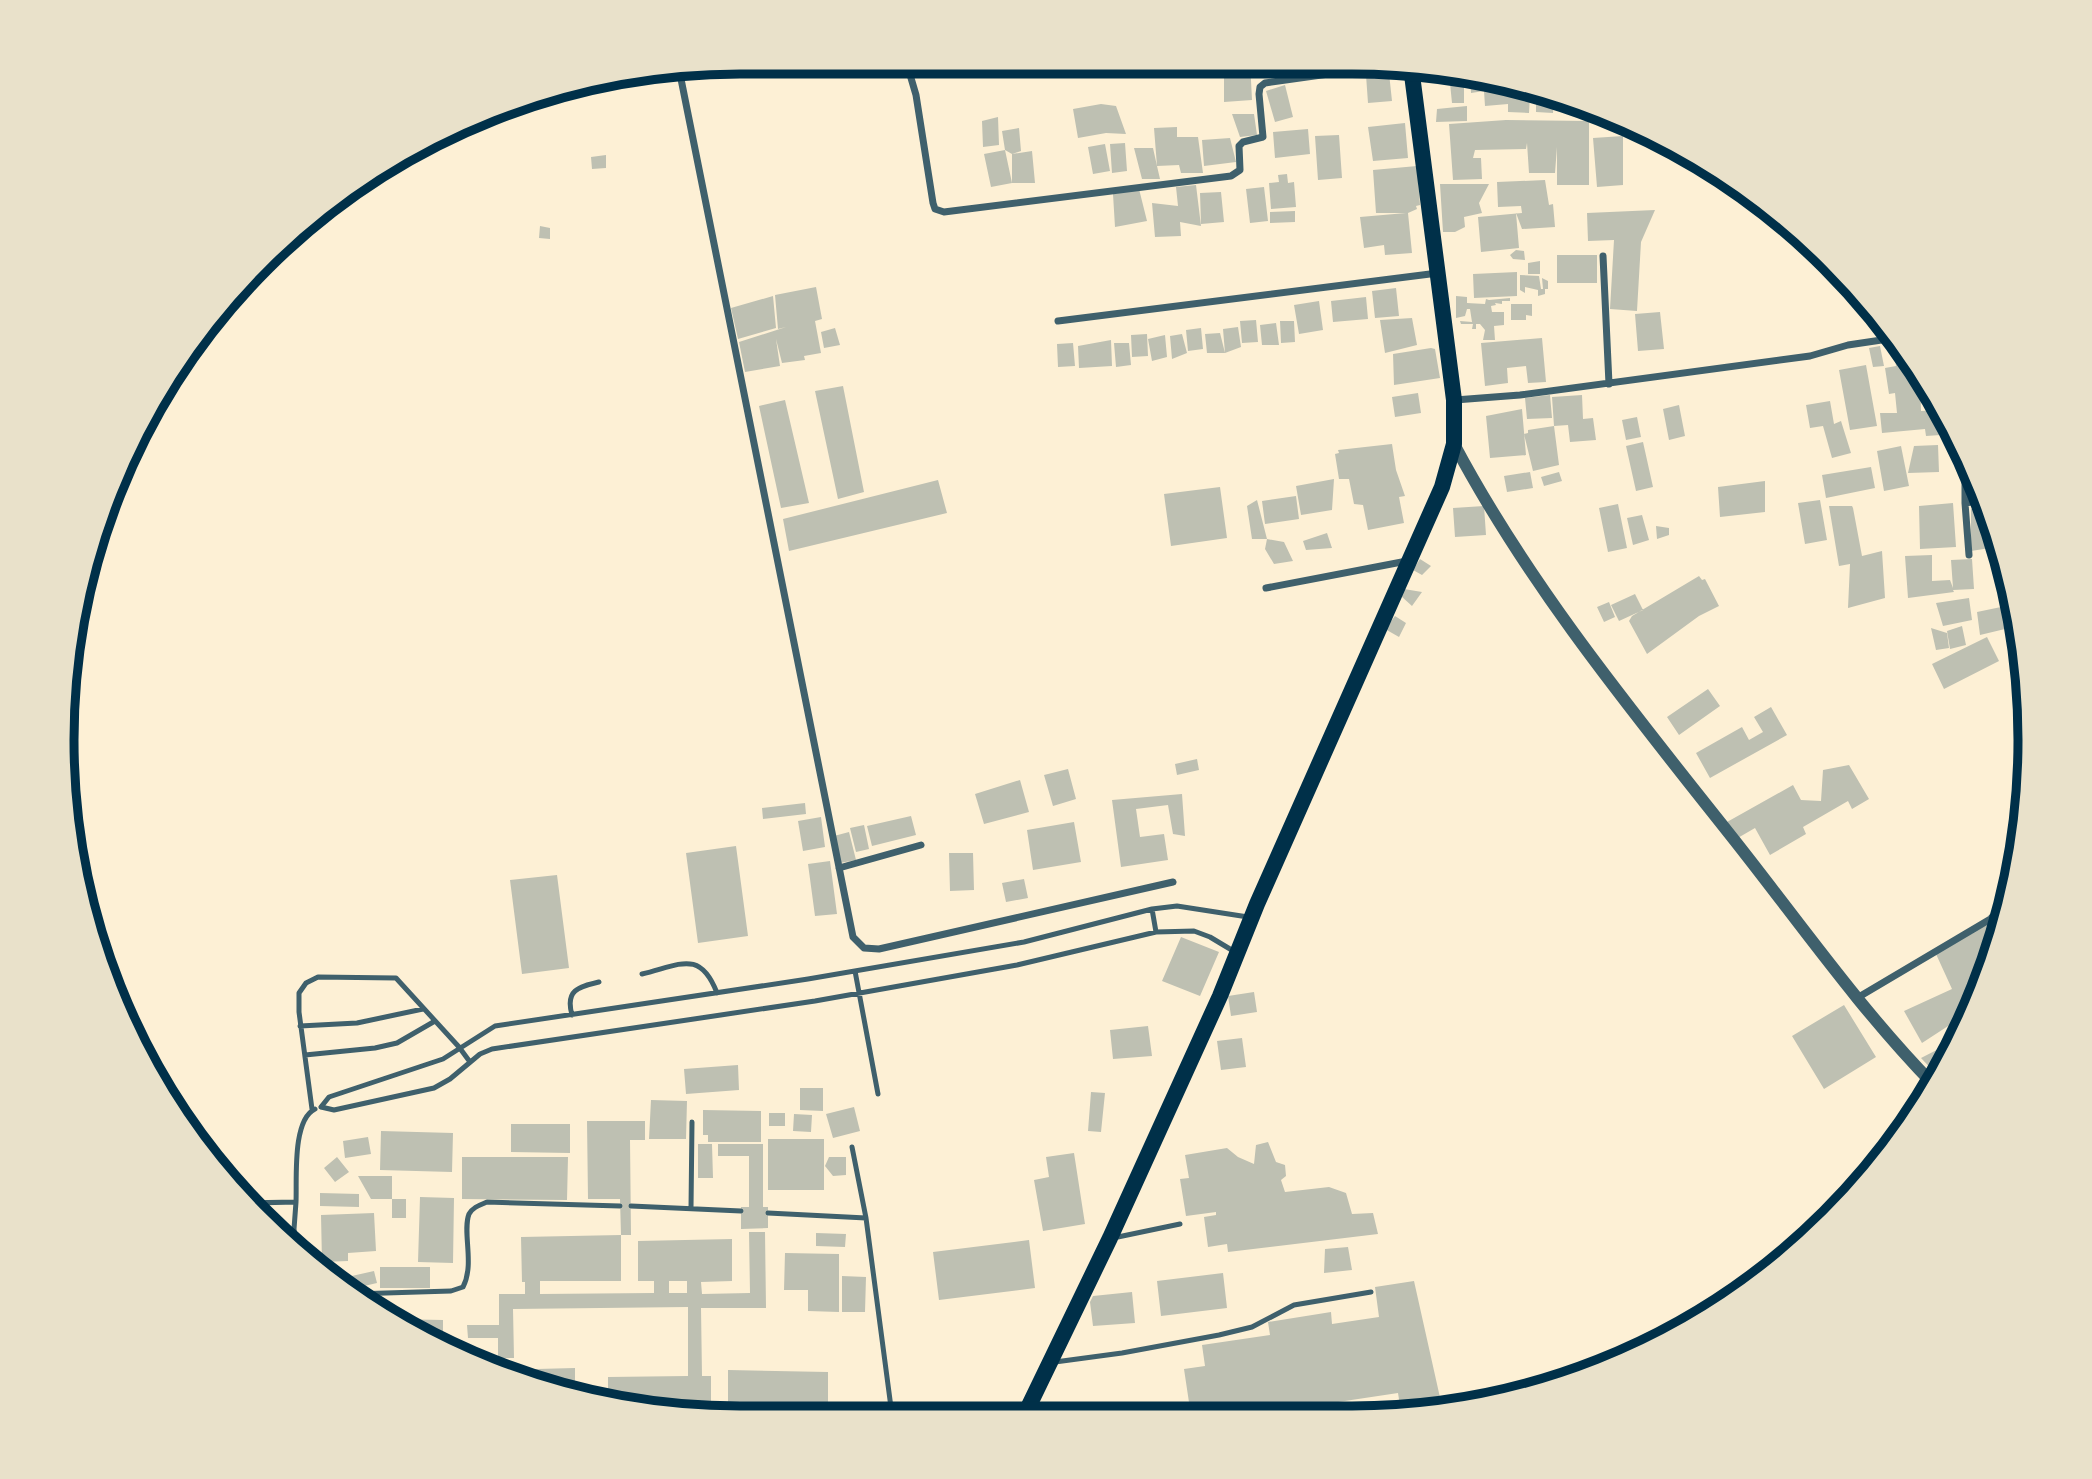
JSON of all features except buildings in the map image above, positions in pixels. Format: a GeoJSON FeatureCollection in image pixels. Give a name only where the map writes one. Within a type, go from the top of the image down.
{"type":"FeatureCollection","features":[{"type":"Feature","properties":{"kind":"main road"},"geometry":{"type":"LineString","coordinates":[[1029,1406],[1110,1238],[1238,954],[1442,487],[1454,444],[1454,400],[1412,77]]}},
{"type":"Feature","properties":{"kind":"street"},"geometry":{"type":"LineString","coordinates":[[910,74],[916,95],[933,203],[935,209],[944,212],[1231,176],[1240,170],[1239,146],[1243,142],[1263,137],[1260,87],[1265,83],[1329,74]]}},
{"type":"Feature","properties":{"kind":"street"},"geometry":{"type":"LineString","coordinates":[[680,76],[853,937],[859,944],[870,949],[879,949],[1174,882]]}},
{"type":"Feature","properties":{"kind":"street"},"geometry":{"type":"LineString","coordinates":[[1603,256],[1608,384]]}},
{"type":"Feature","properties":{"kind":"street"},"geometry":{"type":"LineString","coordinates":[[1058,321],[1438,273]]}},
{"type":"Feature","properties":{"kind":"street"},"geometry":{"type":"LineString","coordinates":[[1454,400],[1520,395],[1810,356],[1848,345],[1885,340]]}},
{"type":"Feature","properties":{"kind":"street"},"geometry":{"type":"LineString","coordinates":[[1454,444],[1512,544],[1602,673],[1856,998],[1926,1077]]}},
{"type":"Feature","properties":{"kind":"street"},"geometry":{"type":"LineString","coordinates":[[1965,478],[1969,555]]}},
{"type":"Feature","properties":{"kind":"street"},"geometry":{"type":"LineString","coordinates":[[1965,503],[1974,502]]}},
{"type":"Feature","properties":{"kind":"street"},"geometry":{"type":"LineString","coordinates":[[1266,588],[1408,561]]}},
{"type":"Feature","properties":{"kind":"street"},"geometry":{"type":"LineString","coordinates":[[838,868],[920,845]]}},
{"type":"Feature","properties":{"kind":"street"},"geometry":{"type":"LineString","coordinates":[[1856,998],[1995,915]]}},
{"type":"Feature","properties":{"kind":"lane"},"geometry":{"type":"LineString","coordinates":[[321,1107],[329,1097],[456,1052],[459,1047],[495,1026],[717,993],[1024,942],[1152,909],[1177,906],[1252,918]]}},
{"type":"Feature","properties":{"kind":"lane"},"geometry":{"type":"LineString","coordinates":[[1152,909],[1156,932]]}},
{"type":"Feature","properties":{"kind":"lane"},"geometry":{"type":"LineString","coordinates":[[295,1235],[300,1129],[312,1109],[321,1107],[334,1111],[434,1088],[450,1079],[480,1054],[504,1047],[815,1001],[1017,965],[1156,932],[1194,931],[1238,954]]}},
{"type":"Feature","properties":{"kind":"lane"},"geometry":{"type":"LineString","coordinates":[[642,974],[685,964],[699,965],[711,976],[717,993]]}},
{"type":"Feature","properties":{"kind":"lane"},"geometry":{"type":"LineString","coordinates":[[855,971],[878,1094]]}},
{"type":"Feature","properties":{"kind":"lane"},"geometry":{"type":"LineString","coordinates":[[312,1109],[300,1026],[299,993],[306,983],[318,977],[396,978],[470,1062]]}},
{"type":"Feature","properties":{"kind":"lane"},"geometry":{"type":"LineString","coordinates":[[572,1015],[569,999],[571,995],[585,985],[599,982]]}},
{"type":"Feature","properties":{"kind":"lane"},"geometry":{"type":"LineString","coordinates":[[300,1026],[357,1023],[423,1009]]}},
{"type":"Feature","properties":{"kind":"lane"},"geometry":{"type":"LineString","coordinates":[[305,1055],[375,1048],[397,1043],[435,1021]]}},
{"type":"Feature","properties":{"kind":"lane"},"geometry":{"type":"LineString","coordinates":[[691,1208],[692,1122]]}},
{"type":"Feature","properties":{"kind":"lane"},"geometry":{"type":"LineString","coordinates":[[852,1147],[866,1218],[891,1406]]}},
{"type":"Feature","properties":{"kind":"lane"},"geometry":{"type":"LineString","coordinates":[[262,1203],[296,1202]]}},
{"type":"Feature","properties":{"kind":"lane"},"geometry":{"type":"LineString","coordinates":[[370,1293],[451,1291],[463,1287],[468,1277],[468,1216],[475,1206],[487,1202],[620,1206]]}},
{"type":"Feature","properties":{"kind":"lane"},"geometry":{"type":"LineString","coordinates":[[631,1206],[741,1211]]}},
{"type":"Feature","properties":{"kind":"lane"},"geometry":{"type":"LineString","coordinates":[[768,1213],[866,1218]]}},
{"type":"Feature","properties":{"kind":"lane"},"geometry":{"type":"LineString","coordinates":[[1110,1238],[1180,1224]]}},
{"type":"Feature","properties":{"kind":"lane"},"geometry":{"type":"LineString","coordinates":[[1049,1363],[1122,1353],[1252,1328],[1294,1305],[1371,1292]]}}]}
